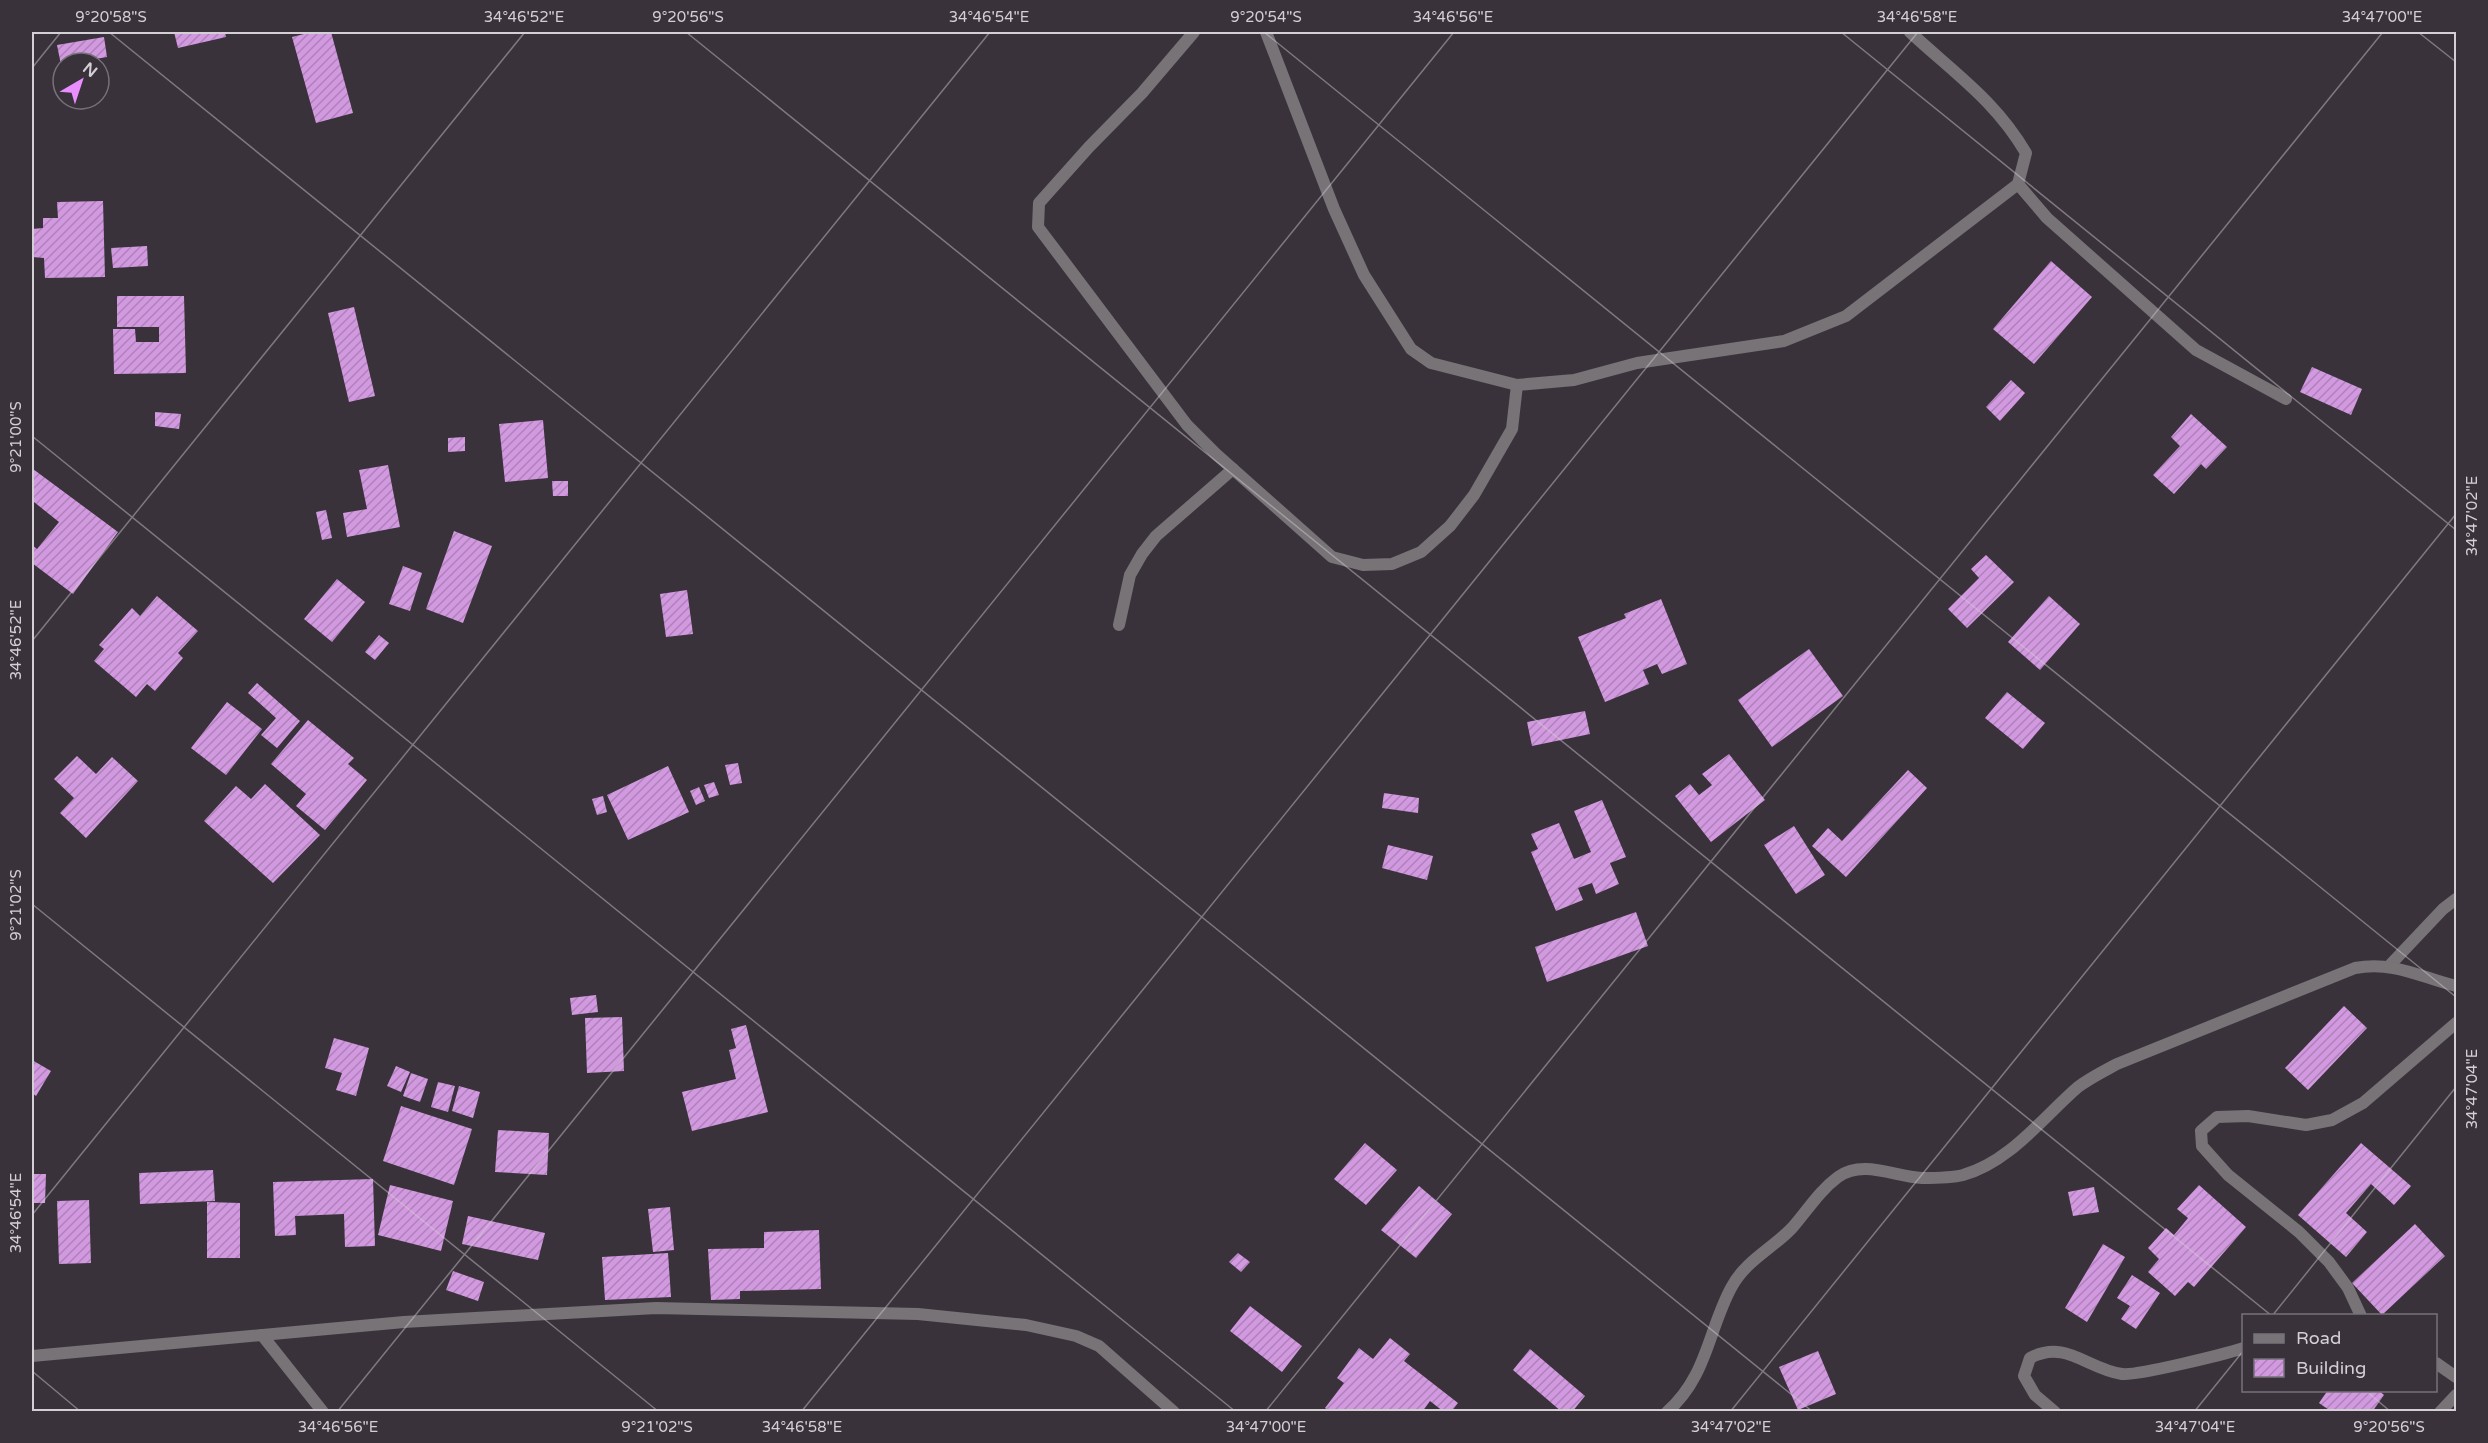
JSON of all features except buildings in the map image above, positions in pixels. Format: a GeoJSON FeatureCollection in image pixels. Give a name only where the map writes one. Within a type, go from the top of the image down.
{"type":"FeatureCollection","features":[{"type":"Feature","properties":{"kind":"street"},"geometry":{"type":"LineString","coordinates":[[1194,32],[1142,93],[1039,203],[1038,227],[1187,425],[1332,557],[1363,564],[1392,564],[1421,552],[1450,526],[1474,495],[1512,429],[1517,385]]}},
{"type":"Feature","properties":{"kind":"street"},"geometry":{"type":"LineString","coordinates":[[1266,32],[1364,275],[1411,349],[1431,363],[1517,385],[1574,380],[1637,363],[1784,341],[1815,330],[1846,316],[2018,184],[2026,153],[2010,127],[1988,100],[1910,32]]}},
{"type":"Feature","properties":{"kind":"street"},"geometry":{"type":"LineString","coordinates":[[2018,184],[2048,218],[2196,350],[2286,399]]}},
{"type":"Feature","properties":{"kind":"street"},"geometry":{"type":"LineString","coordinates":[[1119,625],[1130,575],[1142,554],[1156,536],[1233,469]]}},
{"type":"Feature","properties":{"kind":"street"},"geometry":{"type":"LineString","coordinates":[[2390,965],[2443,909],[2457,899]]}},
{"type":"Feature","properties":{"kind":"street"},"geometry":{"type":"LineString","coordinates":[[1667,1412],[1693,1381],[1712,1342],[1722,1306],[1740,1271],[1775,1245],[1820,1193],[1839,1176],[1857,1169],[1921,1178],[1962,1175],[1990,1164],[2024,1138],[2081,1085],[2117,1064],[2265,1005],[2322,979],[2355,968],[2375,964],[2390,965],[2454,984]]}},
{"type":"Feature","properties":{"kind":"street"},"geometry":{"type":"LineString","coordinates":[[2360,1314],[2348,1288],[2329,1262],[2299,1232],[2228,1175],[2202,1146],[2201,1131],[2217,1117],[2248,1116],[2306,1125],[2332,1120],[2363,1103],[2457,1023]]}},
{"type":"Feature","properties":{"kind":"street"},"geometry":{"type":"LineString","coordinates":[[32,1356],[404,1322],[656,1308],[918,1314],[1026,1325],[1076,1336],[1099,1346],[1174,1412]]}},
{"type":"Feature","properties":{"kind":"street"},"geometry":{"type":"LineString","coordinates":[[262,1335],[323,1412]]}},
{"type":"Feature","properties":{"kind":"street"},"geometry":{"type":"LineString","coordinates":[[2055,1412],[2035,1395],[2024,1376],[2030,1358],[2044,1351],[2065,1352],[2087,1363],[2123,1374],[2242,1348]]}},
{"type":"Feature","properties":{"kind":"street"},"geometry":{"type":"LineString","coordinates":[[2437,1364],[2457,1377]]}},
{"type":"Feature","properties":{"kind":"street"},"geometry":{"type":"LineString","coordinates":[[2440,1412],[2457,1395]]}}]}
